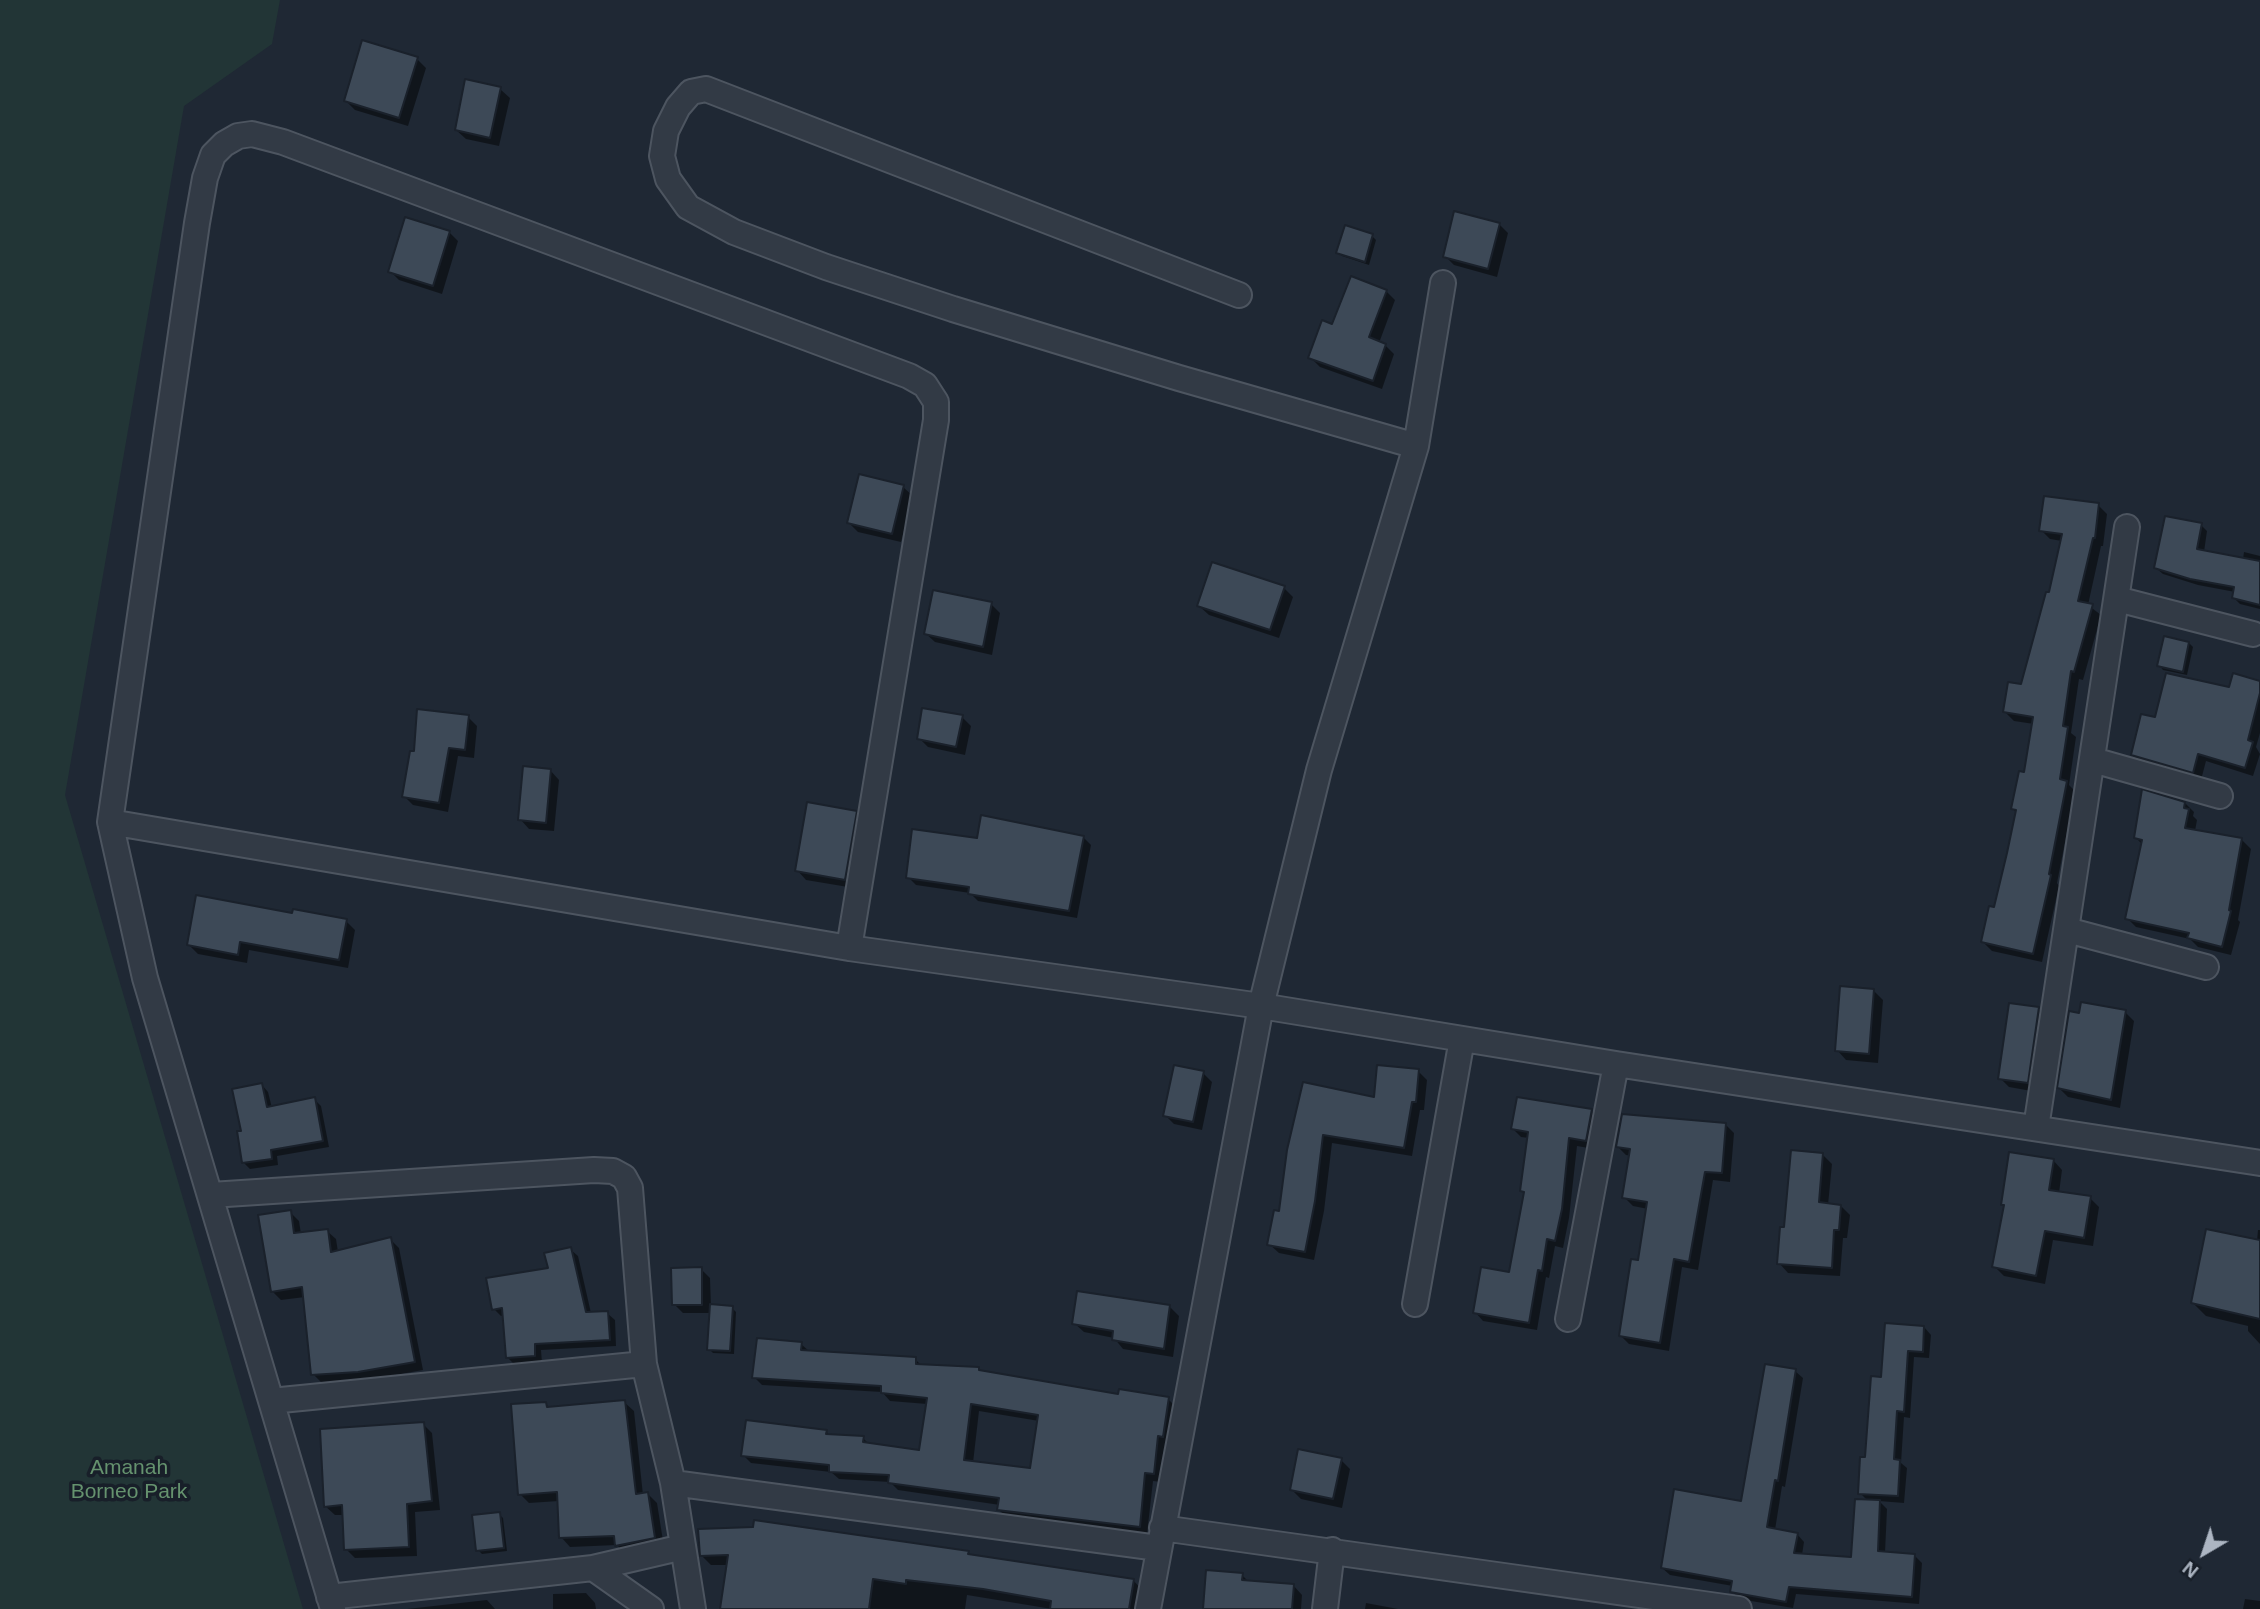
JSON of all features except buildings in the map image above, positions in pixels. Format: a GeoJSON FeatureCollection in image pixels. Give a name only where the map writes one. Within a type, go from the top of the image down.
{"type":"FeatureCollection","features":[{"type":"Feature","properties":{"kind":"street"},"geometry":{"type":"LineString","coordinates":[[1239,295],[706,89],[691,92],[678,107],[666,131],[662,156],[668,179],[688,207],[734,232],[826,267],[953,309],[1416,446]]}},
{"type":"Feature","properties":{"kind":"street"},"geometry":{"type":"LineString","coordinates":[[683,1547],[593,1569],[331,1603],[145,978],[110,822],[205,178],[213,155],[224,144],[238,136],[252,134],[283,142],[909,376],[925,385],[936,402],[936,420],[849,947]]}},
{"type":"Feature","properties":{"kind":"street"},"geometry":{"type":"LineString","coordinates":[[1148,1609],[1261,1006],[1319,770],[1416,446],[1443,283]]}},
{"type":"Feature","properties":{"kind":"street"},"geometry":{"type":"LineString","coordinates":[[2036,1128],[2127,527]]}},
{"type":"Feature","properties":{"kind":"street"},"geometry":{"type":"LineString","coordinates":[[2118,599],[2253,634]]}},
{"type":"Feature","properties":{"kind":"street"},"geometry":{"type":"LineString","coordinates":[[2093,760],[2220,796]]}},
{"type":"Feature","properties":{"kind":"street"},"geometry":{"type":"LineString","coordinates":[[110,822],[849,947],[1261,1006],[1616,1065],[2260,1163]]}},
{"type":"Feature","properties":{"kind":"street"},"geometry":{"type":"LineString","coordinates":[[2067,930],[2206,967]]}},
{"type":"Feature","properties":{"kind":"street"},"geometry":{"type":"LineString","coordinates":[[1415,1304],[1462,1040]]}},
{"type":"Feature","properties":{"kind":"street"},"geometry":{"type":"LineString","coordinates":[[1568,1319],[1616,1065]]}},
{"type":"Feature","properties":{"kind":"street"},"geometry":{"type":"LineString","coordinates":[[211,1195],[594,1170],[613,1171],[624,1177],[629,1188],[645,1364],[673,1483],[693,1609]]}},
{"type":"Feature","properties":{"kind":"street"},"geometry":{"type":"LineString","coordinates":[[271,1401],[645,1364]]}},
{"type":"Feature","properties":{"kind":"street"},"geometry":{"type":"LineString","coordinates":[[673,1483],[1160,1538],[1332,1550],[1740,1609]]}},
{"type":"Feature","properties":{"kind":"street"},"geometry":{"type":"LineString","coordinates":[[1325,1609],[1332,1550]]}},
{"type":"Feature","properties":{"kind":"street"},"geometry":{"type":"LineString","coordinates":[[593,1569],[651,1609]]}},
{"type":"Feature","properties":{"kind":"green space","name":"Amanah Borneo Park"},"geometry":{"type":"Polygon","coordinates":[[[0,0],[280,0],[272,44],[184,106],[65,795],[303,1609],[0,1609],[0,0]]]}}]}
